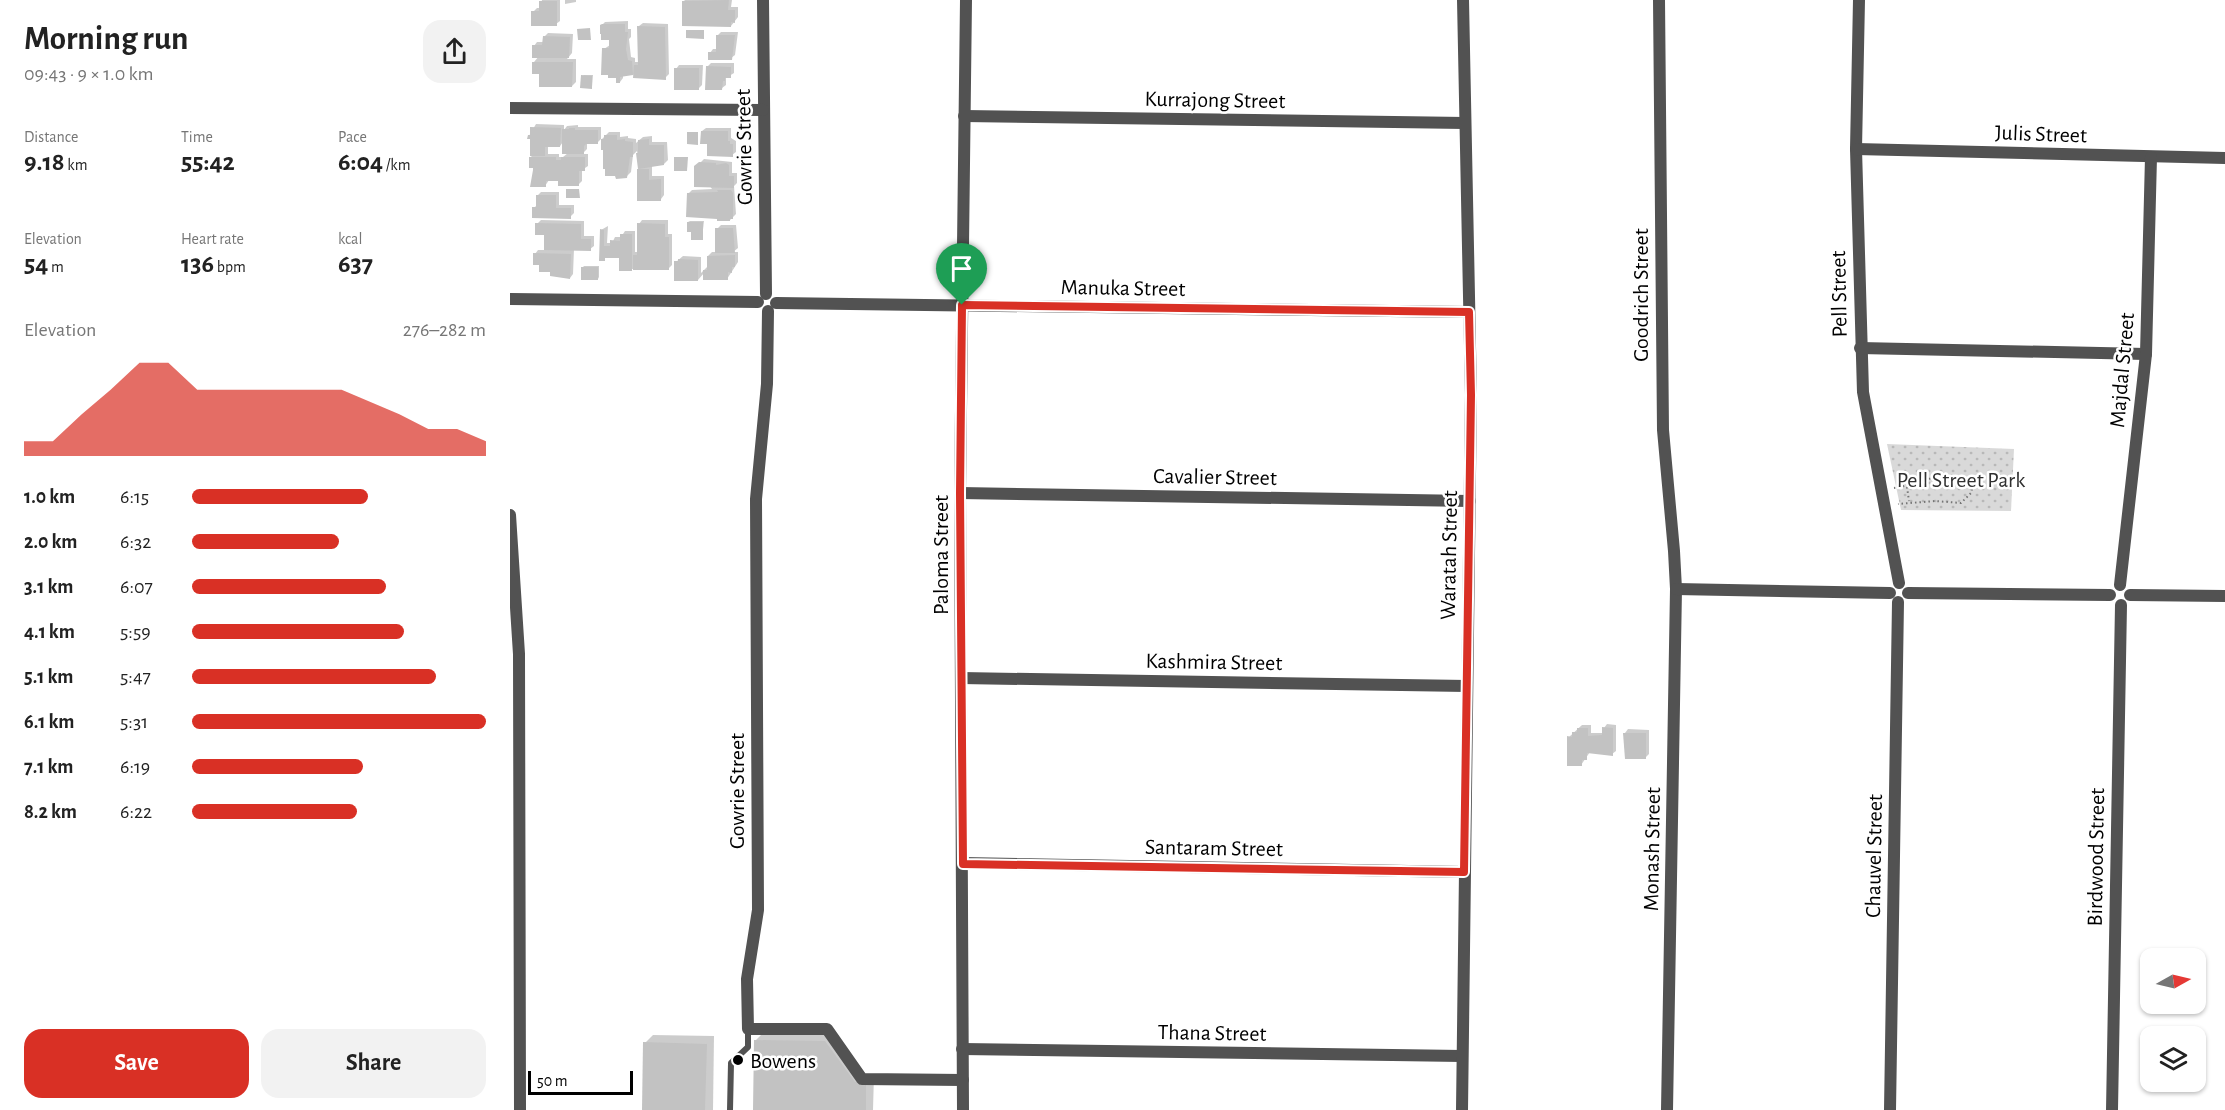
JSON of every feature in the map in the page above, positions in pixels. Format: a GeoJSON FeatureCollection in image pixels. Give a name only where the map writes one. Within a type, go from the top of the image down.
{"type":"FeatureCollection","features":[{"type":"Feature","properties":{"kind":"street","name":"Gowrie Street"},"geometry":{"type":"LineString","coordinates":[[762,298],[763,0]]}},
{"type":"Feature","properties":{"kind":"street","name":"Paloma Street"},"geometry":{"type":"LineString","coordinates":[[963,1110],[960,493],[966,0]]}},
{"type":"Feature","properties":{"kind":"street","name":"Waratah Street"},"geometry":{"type":"LineString","coordinates":[[1462,1110],[1470,501],[1463,0]]}},
{"type":"Feature","properties":{"kind":"street","name":"Goodrich Street"},"geometry":{"type":"LineString","coordinates":[[1659,0],[1662,430],[1676,589]]}},
{"type":"Feature","properties":{"kind":"street","name":"Pell Street"},"geometry":{"type":"LineString","coordinates":[[1859,0],[1856,149],[1863,392],[1899,583]]}},
{"type":"Feature","properties":{"kind":"street"},"geometry":{"type":"LineString","coordinates":[[510,108],[763,110]]}},
{"type":"Feature","properties":{"kind":"street","name":"Kurrajong Street"},"geometry":{"type":"LineString","coordinates":[[964,116],[1465,123]]}},
{"type":"Feature","properties":{"kind":"street","name":"Julis Street"},"geometry":{"type":"LineString","coordinates":[[1856,149],[2225,158]]}},
{"type":"Feature","properties":{"kind":"street","name":"Majdal Street"},"geometry":{"type":"LineString","coordinates":[[2120,585],[2146,354],[2151,157]]}},
{"type":"Feature","properties":{"kind":"street"},"geometry":{"type":"LineString","coordinates":[[510,299],[762,298],[773,296],[772,307]]}},
{"type":"Feature","properties":{"kind":"street","name":"Manuka Street"},"geometry":{"type":"LineString","coordinates":[[772,307],[962,305],[1469,312]]}},
{"type":"Feature","properties":{"kind":"street","name":"Gowrie Street"},"geometry":{"type":"LineString","coordinates":[[748,1029],[747,979],[758,910],[756,499],[772,307]]}},
{"type":"Feature","properties":{"kind":"street"},"geometry":{"type":"LineString","coordinates":[[1860,348],[2146,354]]}},
{"type":"Feature","properties":{"kind":"street","name":"Cavalier Street"},"geometry":{"type":"LineString","coordinates":[[960,493],[1470,501]]}},
{"type":"Feature","properties":{"kind":"street"},"geometry":{"type":"LineString","coordinates":[[510,515],[518,605],[519,654],[520,1110]]}},
{"type":"Feature","properties":{"kind":"street"},"geometry":{"type":"LineString","coordinates":[[1676,589],[1906,599],[1908,593],[1906,586],[1899,583],[1892,587],[1894,597]]}},
{"type":"Feature","properties":{"kind":"street"},"geometry":{"type":"LineString","coordinates":[[2120,585],[2126,587],[2130,595],[2128,601],[2121,605],[2113,601],[2110,595],[2114,587],[2120,585]]}},
{"type":"Feature","properties":{"kind":"street","name":"Monash Street"},"geometry":{"type":"LineString","coordinates":[[1667,1110],[1676,589]]}},
{"type":"Feature","properties":{"kind":"street"},"geometry":{"type":"LineString","coordinates":[[1908,593],[2110,595]]}},
{"type":"Feature","properties":{"kind":"street"},"geometry":{"type":"LineString","coordinates":[[2130,595],[2225,596]]}},
{"type":"Feature","properties":{"kind":"street","name":"Chauvel Street"},"geometry":{"type":"LineString","coordinates":[[1890,1110],[1894,597]]}},
{"type":"Feature","properties":{"kind":"street","name":"Birdwood Street"},"geometry":{"type":"LineString","coordinates":[[2112,1110],[2121,605]]}},
{"type":"Feature","properties":{"kind":"street","name":"Kashmira Street"},"geometry":{"type":"LineString","coordinates":[[961,678],[1467,686]]}},
{"type":"Feature","properties":{"kind":"street","name":"Santaram Street"},"geometry":{"type":"LineString","coordinates":[[963,864],[1464,872]]}},
{"type":"Feature","properties":{"kind":"street"},"geometry":{"type":"LineString","coordinates":[[748,1029],[827,1029],[862,1079],[963,1080]]}},
{"type":"Feature","properties":{"kind":"street","name":"Thana Street"},"geometry":{"type":"LineString","coordinates":[[963,1049],[1462,1056]]}},
{"type":"Feature","properties":{"kind":"lane"},"geometry":{"type":"LineString","coordinates":[[730,1110],[731,1063],[748,1047],[748,1029]]}},
{"type":"Feature","properties":{"kind":"path"},"geometry":{"type":"LineString","coordinates":[[1894,488],[1907,487],[1927,479],[1960,475],[1967,479],[1972,489],[1961,503],[1935,501],[1898,504]]}},
{"type":"Feature","properties":{"kind":"path"},"geometry":{"type":"LineString","coordinates":[[1907,487],[1909,502]]}},
{"type":"Feature","properties":{"kind":"green space","name":"Pell Street Park"},"geometry":{"type":"Polygon","coordinates":[[[1887,444],[2014,449],[2011,511],[1901,510],[1887,444]]]}},
{"type":"Feature","properties":{"kind":"building"},"geometry":{"type":"Polygon","coordinates":[[[729,0],[728,10],[735,10],[735,23],[731,22],[731,27],[682,26],[682,1],[729,0]]]}},
{"type":"Feature","properties":{"kind":"building"},"geometry":{"type":"Polygon","coordinates":[[[539,1],[557,1],[557,26],[531,26],[531,11],[539,11],[539,1]]]}},
{"type":"Feature","properties":{"kind":"building"},"geometry":{"type":"Polygon","coordinates":[[[625,24],[625,32],[628,32],[626,49],[628,60],[632,61],[633,75],[620,77],[620,83],[616,83],[616,78],[601,75],[602,48],[609,48],[609,40],[601,40],[600,25],[625,24]]]}},
{"type":"Feature","properties":{"kind":"building"},"geometry":{"type":"Polygon","coordinates":[[[637,26],[665,27],[666,80],[633,78],[634,65],[638,65],[637,26]]]}},
{"type":"Feature","properties":{"kind":"building"},"geometry":{"type":"Polygon","coordinates":[[[590,28],[591,40],[578,40],[577,29],[590,28]]]}},
{"type":"Feature","properties":{"kind":"building"},"geometry":{"type":"Polygon","coordinates":[[[686,30],[704,30],[704,39],[686,38],[686,30]]]}},
{"type":"Feature","properties":{"kind":"building"},"geometry":{"type":"Polygon","coordinates":[[[716,35],[735,35],[732,60],[708,60],[708,52],[716,52],[716,35]]]}},
{"type":"Feature","properties":{"kind":"building"},"geometry":{"type":"Polygon","coordinates":[[[543,36],[570,37],[569,58],[532,58],[532,45],[542,45],[543,36]]]}},
{"type":"Feature","properties":{"kind":"building"},"geometry":{"type":"Polygon","coordinates":[[[532,62],[573,62],[572,87],[539,87],[539,74],[532,74],[532,62]]]}},
{"type":"Feature","properties":{"kind":"building"},"geometry":{"type":"Polygon","coordinates":[[[706,66],[731,67],[731,78],[725,78],[722,90],[705,90],[706,66]]]}},
{"type":"Feature","properties":{"kind":"building"},"geometry":{"type":"Polygon","coordinates":[[[674,68],[699,68],[699,90],[674,90],[674,68]]]}},
{"type":"Feature","properties":{"kind":"building"},"geometry":{"type":"Polygon","coordinates":[[[581,75],[592,76],[592,89],[580,88],[581,75]]]}},
{"type":"Feature","properties":{"kind":"building"},"geometry":{"type":"Polygon","coordinates":[[[530,127],[561,128],[560,147],[545,147],[545,156],[530,156],[530,139],[527,139],[530,135],[530,127]]]}},
{"type":"Feature","properties":{"kind":"building"},"geometry":{"type":"Polygon","coordinates":[[[562,129],[598,130],[598,144],[586,144],[584,154],[562,154],[562,129]]]}},
{"type":"Feature","properties":{"kind":"building"},"geometry":{"type":"Polygon","coordinates":[[[701,131],[728,131],[728,141],[733,144],[733,157],[707,156],[707,144],[700,144],[701,131]]]}},
{"type":"Feature","properties":{"kind":"building"},"geometry":{"type":"Polygon","coordinates":[[[687,132],[698,132],[698,145],[687,144],[687,132]]]}},
{"type":"Feature","properties":{"kind":"building"},"geometry":{"type":"Polygon","coordinates":[[[604,135],[617,135],[617,140],[625,139],[625,141],[633,142],[633,157],[630,157],[627,178],[616,179],[615,176],[605,176],[603,150],[601,150],[601,139],[604,139],[604,135]]]}},
{"type":"Feature","properties":{"kind":"building"},"geometry":{"type":"Polygon","coordinates":[[[649,139],[649,145],[664,145],[664,165],[638,169],[636,153],[638,153],[638,140],[649,139]]]}},
{"type":"Feature","properties":{"kind":"building"},"geometry":{"type":"Polygon","coordinates":[[[529,157],[556,157],[556,160],[561,160],[561,157],[585,157],[585,171],[579,171],[579,186],[558,186],[558,181],[546,181],[546,187],[530,187],[533,168],[529,168],[529,157]]]}},
{"type":"Feature","properties":{"kind":"building"},"geometry":{"type":"Polygon","coordinates":[[[674,157],[688,157],[687,171],[674,171],[674,157]]]}},
{"type":"Feature","properties":{"kind":"building"},"geometry":{"type":"Polygon","coordinates":[[[699,162],[729,165],[729,176],[734,176],[734,188],[694,187],[694,166],[699,162]]]}},
{"type":"Feature","properties":{"kind":"building"},"geometry":{"type":"Polygon","coordinates":[[[637,169],[649,169],[649,180],[661,179],[661,201],[637,201],[637,169]]]}},
{"type":"Feature","properties":{"kind":"building"},"geometry":{"type":"Polygon","coordinates":[[[566,189],[579,189],[580,198],[566,198],[566,189]]]}},
{"type":"Feature","properties":{"kind":"building"},"geometry":{"type":"Polygon","coordinates":[[[717,190],[731,190],[733,193],[733,219],[717,221],[717,219],[686,217],[687,193],[718,192],[717,190]]]}},
{"type":"Feature","properties":{"kind":"building"},"geometry":{"type":"Polygon","coordinates":[[[536,195],[556,195],[556,208],[571,208],[571,219],[532,218],[532,207],[536,207],[536,195]]]}},
{"type":"Feature","properties":{"kind":"building"},"geometry":{"type":"Polygon","coordinates":[[[687,222],[703,222],[703,240],[691,240],[691,232],[687,232],[687,222]]]}},
{"type":"Feature","properties":{"kind":"building"},"geometry":{"type":"Polygon","coordinates":[[[535,223],[581,224],[581,239],[591,239],[591,251],[544,250],[544,235],[535,235],[535,223]]]}},
{"type":"Feature","properties":{"kind":"building"},"geometry":{"type":"Polygon","coordinates":[[[637,223],[665,224],[665,237],[669,237],[669,270],[633,270],[633,255],[637,255],[637,223]]]}},
{"type":"Feature","properties":{"kind":"building"},"geometry":{"type":"Polygon","coordinates":[[[715,228],[733,228],[735,253],[715,253],[715,228]]]}},
{"type":"Feature","properties":{"kind":"building"},"geometry":{"type":"Polygon","coordinates":[[[600,229],[604,230],[604,246],[610,246],[610,240],[620,241],[620,234],[632,234],[632,271],[619,271],[619,258],[605,258],[605,261],[599,261],[600,229]]]}},
{"type":"Feature","properties":{"kind":"building"},"geometry":{"type":"Polygon","coordinates":[[[533,253],[571,254],[570,279],[550,276],[550,272],[539,272],[539,265],[533,265],[533,253]]]}},
{"type":"Feature","properties":{"kind":"building"},"geometry":{"type":"Polygon","coordinates":[[[735,255],[735,267],[732,267],[732,273],[728,272],[728,280],[703,280],[703,270],[707,270],[707,256],[735,255]]]}},
{"type":"Feature","properties":{"kind":"building"},"geometry":{"type":"Polygon","coordinates":[[[678,259],[698,260],[698,281],[674,281],[674,261],[678,259]]]}},
{"type":"Feature","properties":{"kind":"building"},"geometry":{"type":"Polygon","coordinates":[[[581,267],[598,267],[598,280],[581,280],[581,267]]]}},
{"type":"Feature","properties":{"kind":"building"},"geometry":{"type":"Polygon","coordinates":[[[1602,727],[1613,728],[1613,756],[1587,753],[1587,760],[1582,760],[1582,766],[1567,766],[1567,736],[1572,737],[1572,732],[1577,732],[1577,728],[1588,728],[1588,736],[1602,735],[1602,727]]]}},
{"type":"Feature","properties":{"kind":"building"},"geometry":{"type":"Polygon","coordinates":[[[1623,733],[1646,733],[1646,759],[1625,759],[1623,733]]]}},
{"type":"Feature","properties":{"kind":"building"},"geometry":{"type":"Polygon","coordinates":[[[754,1040],[825,1041],[855,1082],[866,1082],[866,1110],[753,1110],[754,1040]]]}},
{"type":"Feature","properties":{"kind":"building"},"geometry":{"type":"Polygon","coordinates":[[[643,1042],[707,1044],[705,1110],[642,1110],[643,1042]]]}},
{"type":"Feature","properties":{"kind":"place","name":"Bowens"},"geometry":{"type":"Point","coordinates":[738,1060]}},
{"type":"Feature","properties":{"kind":"route"},"geometry":{"type":"LineString","coordinates":[[962,305],[1469,312],[1471,395],[1464,872],[963,864],[960,493],[962,305]]}}]}
